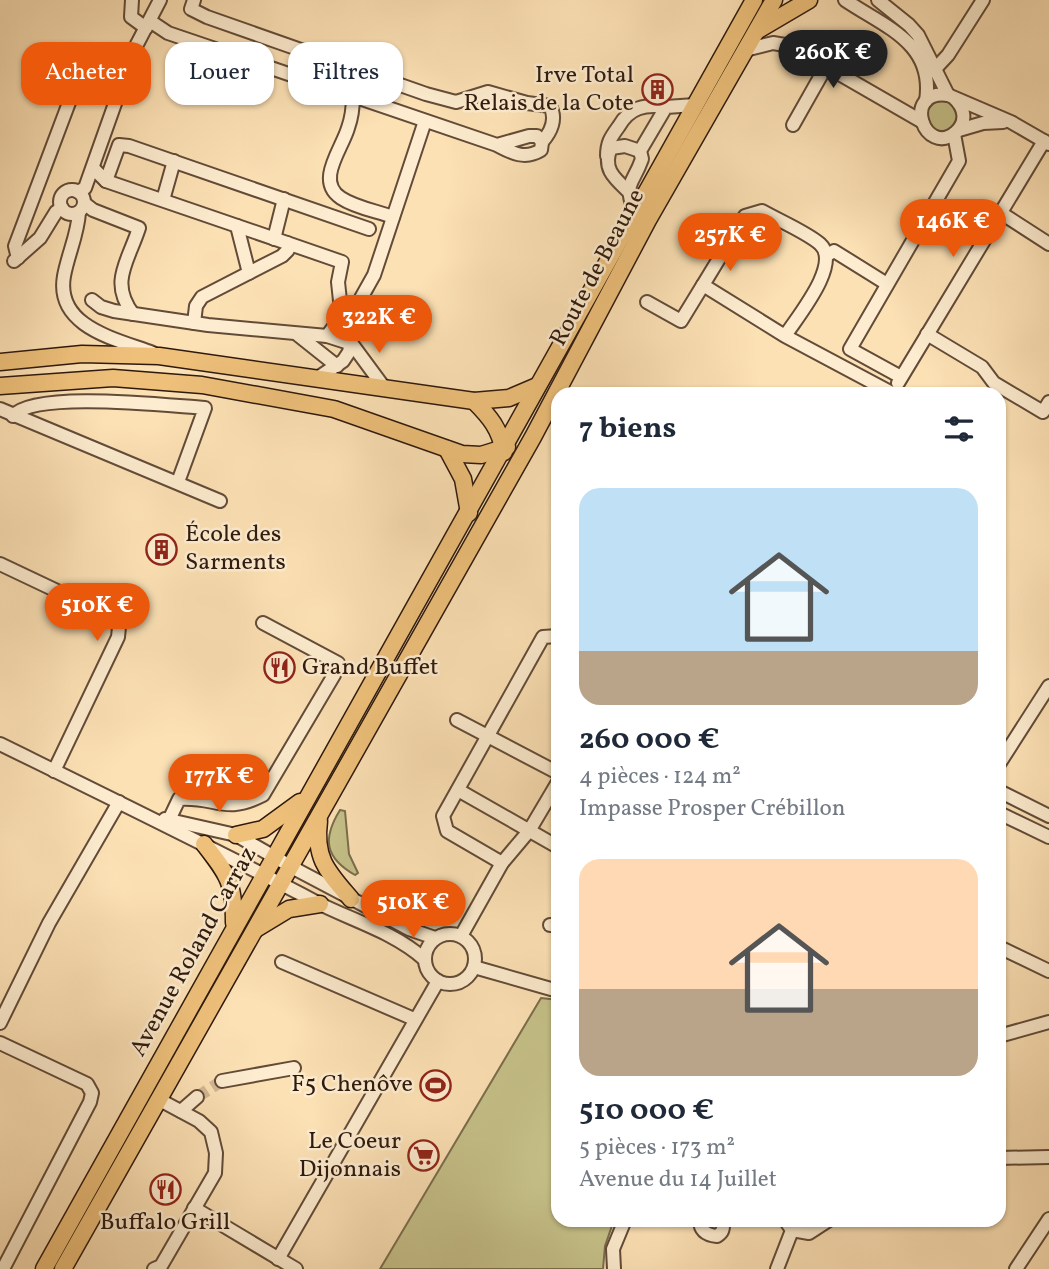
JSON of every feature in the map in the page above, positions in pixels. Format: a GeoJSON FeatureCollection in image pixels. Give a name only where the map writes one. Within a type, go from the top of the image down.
{"type":"FeatureCollection","features":[{"type":"Feature","properties":{"kind":"main road"},"geometry":{"type":"LineString","coordinates":[[743,0],[743,20]]}},
{"type":"Feature","properties":{"kind":"main road","name":"Route de Beaune"},"geometry":{"type":"LineString","coordinates":[[469,513],[537,386],[754,0]]}},
{"type":"Feature","properties":{"kind":"main road","name":"Route de Beaune"},"geometry":{"type":"LineString","coordinates":[[559,387],[648,220],[774,0]]}},
{"type":"Feature","properties":{"kind":"main road","name":"Route de Beaune"},"geometry":{"type":"LineString","coordinates":[[756,31],[809,0]]}},
{"type":"Feature","properties":{"kind":"main road"},"geometry":{"type":"LineString","coordinates":[[0,362],[82,354],[159,356],[474,401],[509,398],[537,386]]}},
{"type":"Feature","properties":{"kind":"main road"},"geometry":{"type":"LineString","coordinates":[[0,386],[113,378],[202,385],[334,409],[447,450],[481,455],[533,437]]}},
{"type":"Feature","properties":{"kind":"main road"},"geometry":{"type":"LineString","coordinates":[[474,401],[494,423],[504,448],[509,478]]}},
{"type":"Feature","properties":{"kind":"main road","name":"Route de Beaune"},"geometry":{"type":"LineString","coordinates":[[460,564],[551,403]]}},
{"type":"Feature","properties":{"kind":"main road"},"geometry":{"type":"LineString","coordinates":[[447,450],[463,479],[469,513]]}},
{"type":"Feature","properties":{"kind":"main road","name":"Avenue Roland Carraz"},"geometry":{"type":"LineString","coordinates":[[44,1269],[273,856],[469,513]]}},
{"type":"Feature","properties":{"kind":"main road","name":"Avenue Roland Carraz"},"geometry":{"type":"LineString","coordinates":[[63,1269],[460,564]]}},
{"type":"Feature","properties":{"kind":"main road"},"geometry":{"type":"LineString","coordinates":[[236,835],[263,829],[307,796]]}},
{"type":"Feature","properties":{"kind":"main road"},"geometry":{"type":"LineString","coordinates":[[321,812],[317,834],[320,856],[326,869],[351,899]]}},
{"type":"Feature","properties":{"kind":"main road"},"geometry":{"type":"LineString","coordinates":[[204,844],[231,883],[234,896],[234,927]]}},
{"type":"Feature","properties":{"kind":"main road"},"geometry":{"type":"LineString","coordinates":[[254,931],[289,909],[320,904]]}},
{"type":"Feature","properties":{"kind":"street"},"geometry":{"type":"LineString","coordinates":[[132,0],[131,18],[288,74]]}},
{"type":"Feature","properties":{"kind":"street"},"geometry":{"type":"LineString","coordinates":[[138,42],[160,0]]}},
{"type":"Feature","properties":{"kind":"street"},"geometry":{"type":"LineString","coordinates":[[194,0],[191,9],[207,17],[426,94],[456,102],[488,92],[527,103],[551,106],[551,132],[542,142],[541,150],[532,156],[517,155],[497,145],[379,105]]}},
{"type":"Feature","properties":{"kind":"street"},"geometry":{"type":"LineString","coordinates":[[845,0],[899,34],[916,51],[927,76],[926,100],[922,107],[921,121]]}},
{"type":"Feature","properties":{"kind":"street"},"geometry":{"type":"LineString","coordinates":[[878,0],[918,35],[951,96],[963,110],[964,117],[956,132],[959,161],[850,349],[901,377]]}},
{"type":"Feature","properties":{"kind":"street"},"geometry":{"type":"LineString","coordinates":[[935,69],[948,55],[983,0]]}},
{"type":"Feature","properties":{"kind":"street"},"geometry":{"type":"LineString","coordinates":[[793,125],[841,40]]}},
{"type":"Feature","properties":{"kind":"street"},"geometry":{"type":"LineString","coordinates":[[745,50],[773,43],[791,46],[921,121],[934,136],[947,137],[983,122],[1011,122]]}},
{"type":"Feature","properties":{"kind":"street"},"geometry":{"type":"LineString","coordinates":[[895,387],[1046,142],[1011,122],[951,96],[936,95],[926,100]]}},
{"type":"Feature","properties":{"kind":"street"},"geometry":{"type":"LineString","coordinates":[[62,208],[56,212],[40,238],[15,260],[15,246],[68,105]]}},
{"type":"Feature","properties":{"kind":"street"},"geometry":{"type":"LineString","coordinates":[[115,105],[80,202],[79,223],[64,276],[63,294],[68,308],[80,322],[99,333],[159,356]]}},
{"type":"Feature","properties":{"kind":"street"},"geometry":{"type":"LineString","coordinates":[[352,105],[348,130],[331,165],[333,190],[352,203],[393,217]]}},
{"type":"Feature","properties":{"kind":"street"},"geometry":{"type":"LineString","coordinates":[[628,191],[611,176],[607,156],[607,143],[623,118],[634,109],[651,105],[695,105]]}},
{"type":"Feature","properties":{"kind":"street"},"geometry":{"type":"LineString","coordinates":[[634,212],[628,184],[642,159],[640,151],[666,107]]}},
{"type":"Feature","properties":{"kind":"street"},"geometry":{"type":"LineString","coordinates":[[319,377],[337,366],[349,352],[360,300],[374,275],[425,121]]}},
{"type":"Feature","properties":{"kind":"street"},"geometry":{"type":"LineString","coordinates":[[106,181],[119,145],[129,146],[369,229]]}},
{"type":"Feature","properties":{"kind":"street"},"geometry":{"type":"LineString","coordinates":[[607,156],[611,148],[618,146],[640,151]]}},
{"type":"Feature","properties":{"kind":"street"},"geometry":{"type":"LineString","coordinates":[[163,200],[174,161]]}},
{"type":"Feature","properties":{"kind":"street"},"geometry":{"type":"LineString","coordinates":[[93,168],[106,181],[342,262],[338,282],[341,310],[338,321],[327,336]]}},
{"type":"Feature","properties":{"kind":"street"},"geometry":{"type":"LineString","coordinates":[[80,202],[69,214],[62,208],[62,196],[72,191],[80,202],[93,210],[139,228],[121,279],[120,290],[124,302],[133,314]]}},
{"type":"Feature","properties":{"kind":"street"},"geometry":{"type":"LineString","coordinates":[[274,239],[284,199]]}},
{"type":"Feature","properties":{"kind":"street"},"geometry":{"type":"LineString","coordinates":[[647,302],[681,321],[745,216],[762,211],[822,245],[828,261],[824,275],[785,336]]}},
{"type":"Feature","properties":{"kind":"street"},"geometry":{"type":"LineString","coordinates":[[1001,213],[1049,244]]}},
{"type":"Feature","properties":{"kind":"street"},"geometry":{"type":"LineString","coordinates":[[237,226],[249,273]]}},
{"type":"Feature","properties":{"kind":"street"},"geometry":{"type":"LineString","coordinates":[[194,323],[196,306],[202,297],[282,256],[288,250],[288,243]]}},
{"type":"Feature","properties":{"kind":"street"},"geometry":{"type":"LineString","coordinates":[[826,256],[834,251],[887,284]]}},
{"type":"Feature","properties":{"kind":"street"},"geometry":{"type":"LineString","coordinates":[[703,285],[785,336],[880,387]]}},
{"type":"Feature","properties":{"kind":"street"},"geometry":{"type":"LineString","coordinates":[[92,300],[101,307],[133,314],[297,335],[327,336],[352,344],[383,386]]}},
{"type":"Feature","properties":{"kind":"street"},"geometry":{"type":"LineString","coordinates":[[927,334],[982,367],[994,383],[1001,387]]}},
{"type":"Feature","properties":{"kind":"street"},"geometry":{"type":"LineString","coordinates":[[297,335],[337,366]]}},
{"type":"Feature","properties":{"kind":"street"},"geometry":{"type":"LineString","coordinates":[[1006,390],[1047,412]]}},
{"type":"Feature","properties":{"kind":"street"},"geometry":{"type":"LineString","coordinates":[[13,416],[28,405],[85,401],[205,408],[178,482]]}},
{"type":"Feature","properties":{"kind":"street"},"geometry":{"type":"LineString","coordinates":[[0,409],[220,501]]}},
{"type":"Feature","properties":{"kind":"street"},"geometry":{"type":"LineString","coordinates":[[0,564],[114,618],[119,626],[118,637],[54,771]]}},
{"type":"Feature","properties":{"kind":"street"},"geometry":{"type":"LineString","coordinates":[[169,820],[179,799],[192,798],[225,806],[246,804],[264,795],[334,675],[338,663],[263,623]]}},
{"type":"Feature","properties":{"kind":"street"},"geometry":{"type":"LineString","coordinates":[[502,863],[447,831],[443,816],[543,637],[551,636]]}},
{"type":"Feature","properties":{"kind":"street"},"geometry":{"type":"LineString","coordinates":[[1006,753],[1049,686]]}},
{"type":"Feature","properties":{"kind":"street"},"geometry":{"type":"LineString","coordinates":[[457,720],[551,769]]}},
{"type":"Feature","properties":{"kind":"street"},"geometry":{"type":"LineString","coordinates":[[0,744],[402,943],[424,959]]}},
{"type":"Feature","properties":{"kind":"street"},"geometry":{"type":"LineString","coordinates":[[458,790],[551,843]]}},
{"type":"Feature","properties":{"kind":"street"},"geometry":{"type":"LineString","coordinates":[[461,936],[502,863],[529,831],[551,794]]}},
{"type":"Feature","properties":{"kind":"street"},"geometry":{"type":"LineString","coordinates":[[1006,794],[1049,816]]}},
{"type":"Feature","properties":{"kind":"street"},"geometry":{"type":"LineString","coordinates":[[0,1023],[49,923],[118,802]]}},
{"type":"Feature","properties":{"kind":"street"},"geometry":{"type":"LineString","coordinates":[[148,815],[236,835],[409,929],[435,938],[452,934],[461,936],[467,940],[474,953],[474,967],[467,978],[456,983],[438,981],[428,972],[424,959],[425,951],[435,938]]}},
{"type":"Feature","properties":{"kind":"street"},"geometry":{"type":"LineString","coordinates":[[1006,816],[1049,837]]}},
{"type":"Feature","properties":{"kind":"street"},"geometry":{"type":"LineString","coordinates":[[1006,950],[1049,971]]}},
{"type":"Feature","properties":{"kind":"street"},"geometry":{"type":"LineString","coordinates":[[282,962],[414,1019]]}},
{"type":"Feature","properties":{"kind":"street"},"geometry":{"type":"LineString","coordinates":[[474,967],[551,989]]}},
{"type":"Feature","properties":{"kind":"street"},"geometry":{"type":"LineString","coordinates":[[278,1259],[438,981]]}},
{"type":"Feature","properties":{"kind":"street"},"geometry":{"type":"LineString","coordinates":[[1006,1034],[1049,1022]]}},
{"type":"Feature","properties":{"kind":"street"},"geometry":{"type":"LineString","coordinates":[[0,1042],[87,1084],[92,1093],[90,1102],[3,1269]]}},
{"type":"Feature","properties":{"kind":"street"},"geometry":{"type":"LineString","coordinates":[[222,1081],[294,1068]]}},
{"type":"Feature","properties":{"kind":"street"},"geometry":{"type":"LineString","coordinates":[[181,1111],[197,1097]]}},
{"type":"Feature","properties":{"kind":"street"},"geometry":{"type":"LineString","coordinates":[[154,1269],[161,1266],[215,1173],[216,1153],[211,1132],[199,1121],[158,1099]]}},
{"type":"Feature","properties":{"kind":"street"},"geometry":{"type":"LineString","coordinates":[[1006,1157],[1049,1157]]}},
{"type":"Feature","properties":{"kind":"street"},"geometry":{"type":"LineString","coordinates":[[194,1208],[296,1269]]}},
{"type":"Feature","properties":{"kind":"street"},"geometry":{"type":"LineString","coordinates":[[1016,1269],[1049,1219]]}},
{"type":"Feature","properties":{"kind":"street"},"geometry":{"type":"LineString","coordinates":[[614,1269],[613,1249],[622,1227]]}},
{"type":"Feature","properties":{"kind":"street"},"geometry":{"type":"LineString","coordinates":[[701,1227],[705,1233],[717,1236],[724,1227]]}},
{"type":"Feature","properties":{"kind":"street"},"geometry":{"type":"LineString","coordinates":[[777,1269],[790,1227]]}},
{"type":"Feature","properties":{"kind":"street"},"geometry":{"type":"LineString","coordinates":[[798,1227],[809,1233],[818,1227]]}},
{"type":"Feature","properties":{"kind":"shaded area"},"geometry":{"type":"Polygon","coordinates":[[[942,101],[952,106],[957,116],[952,126],[942,131],[932,126],[927,116],[932,106],[942,101]]]}},
{"type":"Feature","properties":{"kind":"shaded area"},"geometry":{"type":"Polygon","coordinates":[[[340,810],[345,811],[349,854],[358,873],[355,875],[337,862],[330,847],[331,830],[340,810]]]}},
{"type":"Feature","properties":{"kind":"shaded area"},"geometry":{"type":"Polygon","coordinates":[[[541,998],[551,999],[551,1227],[612,1227],[605,1246],[603,1269],[380,1269],[541,998]]]}},
{"type":"Feature","properties":{"kind":"tunnel"},"geometry":{"type":"LineString","coordinates":[[197,1097],[222,1081]]}},
{"type":"Feature","properties":{"kind":"place","name":"Irve Total Relais de la Cote"},"geometry":{"type":"Point","coordinates":[657,90]}},
{"type":"Feature","properties":{"kind":"place","name":"École des Sarments"},"geometry":{"type":"Point","coordinates":[162,549]}},
{"type":"Feature","properties":{"kind":"place","name":"Grand Buffet"},"geometry":{"type":"Point","coordinates":[279,668]}},
{"type":"Feature","properties":{"kind":"place","name":"F5 Chenôve"},"geometry":{"type":"Point","coordinates":[436,1085]}},
{"type":"Feature","properties":{"kind":"place","name":"Le Coeur Dijonnais"},"geometry":{"type":"Point","coordinates":[424,1156]}},
{"type":"Feature","properties":{"kind":"place","name":"Buffalo Grill"},"geometry":{"type":"Point","coordinates":[165,1189]}}]}
